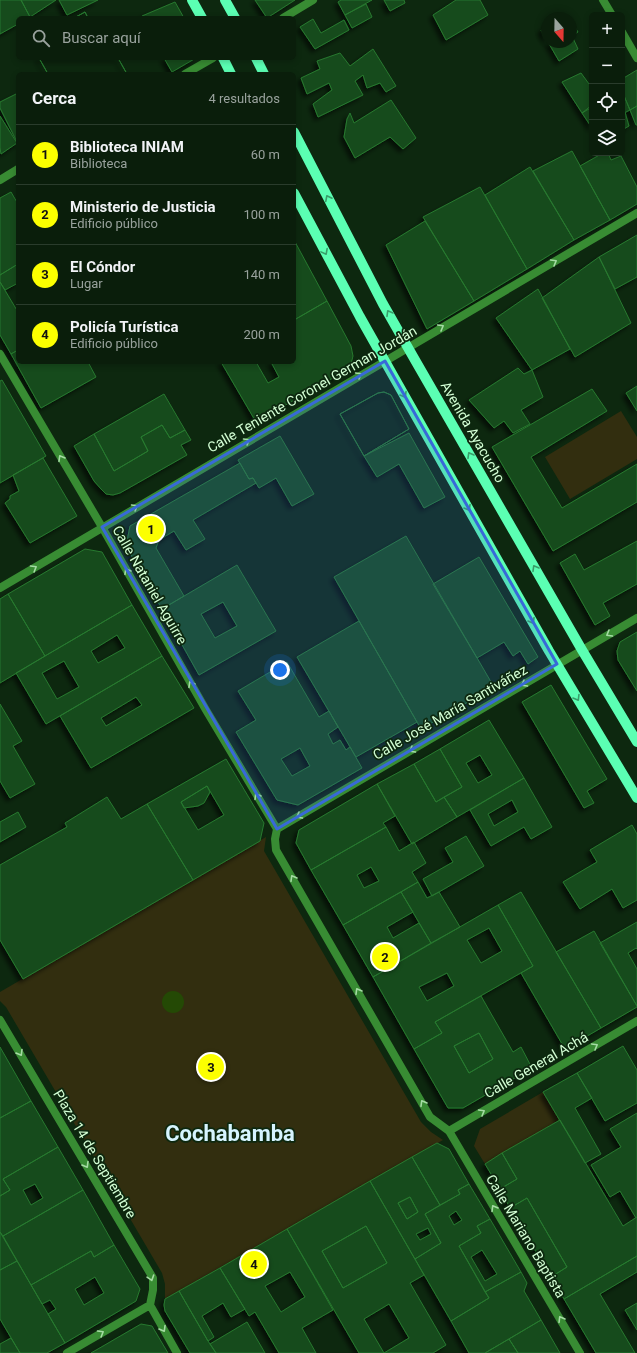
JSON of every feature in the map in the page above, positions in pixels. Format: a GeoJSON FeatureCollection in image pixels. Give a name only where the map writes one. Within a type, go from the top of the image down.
{"type":"FeatureCollection","features":[{"type":"Feature","properties":{"kind":"main road"},"geometry":{"type":"LineString","coordinates":[[192,0],[201,16]]}},
{"type":"Feature","properties":{"kind":"main road"},"geometry":{"type":"LineString","coordinates":[[225,0],[234,16]]}},
{"type":"Feature","properties":{"kind":"main road"},"geometry":{"type":"LineString","coordinates":[[224,60],[230,72]]}},
{"type":"Feature","properties":{"kind":"main road"},"geometry":{"type":"LineString","coordinates":[[257,60],[263,72]]}},
{"type":"Feature","properties":{"kind":"main road","name":"Avenida Ayacucho"},"geometry":{"type":"LineString","coordinates":[[296,136],[380,297],[408,347],[582,650],[637,742]]}},
{"type":"Feature","properties":{"kind":"main road"},"geometry":{"type":"LineString","coordinates":[[296,197],[360,317],[557,664],[637,798]]}},
{"type":"Feature","properties":{"kind":"street"},"geometry":{"type":"LineString","coordinates":[[286,16],[313,0]]}},
{"type":"Feature","properties":{"kind":"street"},"geometry":{"type":"LineString","coordinates":[[603,0],[610,12]]}},
{"type":"Feature","properties":{"kind":"street"},"geometry":{"type":"LineString","coordinates":[[625,37],[637,58]]}},
{"type":"Feature","properties":{"kind":"street"},"geometry":{"type":"LineString","coordinates":[[188,72],[210,60]]}},
{"type":"Feature","properties":{"kind":"street"},"geometry":{"type":"LineString","coordinates":[[0,180],[16,170]]}},
{"type":"Feature","properties":{"kind":"street","name":"Calle Teniente Coronel German Jordán"},"geometry":{"type":"LineString","coordinates":[[0,588],[637,213]]}},
{"type":"Feature","properties":{"kind":"street","name":"Calle Nataniel Aguirre"},"geometry":{"type":"LineString","coordinates":[[0,354],[277,829]]}},
{"type":"Feature","properties":{"kind":"street","name":"Calle José María Santiváñez"},"geometry":{"type":"LineString","coordinates":[[277,829],[637,618]]}},
{"type":"Feature","properties":{"kind":"street"},"geometry":{"type":"LineString","coordinates":[[277,829],[275,839],[276,850],[430,1117],[449,1131]]}},
{"type":"Feature","properties":{"kind":"street","name":"Plaza 14 de Septiembre"},"geometry":{"type":"LineString","coordinates":[[0,1020],[153,1278],[153,1290],[150,1305]]}},
{"type":"Feature","properties":{"kind":"street","name":"Calle General Achá"},"geometry":{"type":"LineString","coordinates":[[449,1131],[637,1022]]}},
{"type":"Feature","properties":{"kind":"street","name":"Calle Mariano Baptista"},"geometry":{"type":"LineString","coordinates":[[449,1131],[580,1353]]}},
{"type":"Feature","properties":{"kind":"street"},"geometry":{"type":"LineString","coordinates":[[67,1353],[150,1305],[177,1353]]}},
{"type":"Feature","properties":{"kind":"highlighted area"},"geometry":{"type":"Polygon","coordinates":[[[385,361],[557,664],[277,829],[102,527],[385,361]]]}},
{"type":"Feature","properties":{"kind":"shaded area"},"geometry":{"type":"Polygon","coordinates":[[[621,411],[637,437],[637,459],[570,499],[545,457],[621,411]]]}},
{"type":"Feature","properties":{"kind":"shaded area"},"geometry":{"type":"Polygon","coordinates":[[[266,837],[264,851],[421,1122],[431,1132],[443,1140],[165,1299],[165,1284],[162,1273],[6,1007],[0,1001],[0,992],[266,837]]]}},
{"type":"Feature","properties":{"kind":"shaded area"},"geometry":{"type":"Polygon","coordinates":[[[173,991],[181,994],[184,1002],[181,1010],[173,1013],[165,1010],[162,1002],[165,994],[173,991]]]}},
{"type":"Feature","properties":{"kind":"shaded area"},"geometry":{"type":"Polygon","coordinates":[[[543,1092],[560,1120],[485,1164],[474,1146],[480,1129],[543,1092]]]}},
{"type":"Feature","properties":{"kind":"building"},"geometry":{"type":"Polygon","coordinates":[[[0,0],[21,0],[29,16],[16,16],[16,25],[0,34],[0,0]]]}},
{"type":"Feature","properties":{"kind":"building"},"geometry":{"type":"Polygon","coordinates":[[[21,0],[56,0],[32,16],[29,16],[21,0]]]}},
{"type":"Feature","properties":{"kind":"building"},"geometry":{"type":"Polygon","coordinates":[[[59,0],[98,0],[67,15],[59,0]]]}},
{"type":"Feature","properties":{"kind":"building"},"geometry":{"type":"Polygon","coordinates":[[[255,0],[295,0],[270,16],[266,16],[255,0]]]}},
{"type":"Feature","properties":{"kind":"building"},"geometry":{"type":"Polygon","coordinates":[[[341,0],[372,0],[345,15],[338,2],[341,0]]]}},
{"type":"Feature","properties":{"kind":"building"},"geometry":{"type":"Polygon","coordinates":[[[384,0],[404,0],[405,3],[390,11],[384,0]]]}},
{"type":"Feature","properties":{"kind":"building"},"geometry":{"type":"Polygon","coordinates":[[[456,0],[480,0],[488,15],[446,40],[433,15],[456,0]]]}},
{"type":"Feature","properties":{"kind":"building"},"geometry":{"type":"Polygon","coordinates":[[[175,2],[183,16],[142,16],[175,2]]]}},
{"type":"Feature","properties":{"kind":"building"},"geometry":{"type":"Polygon","coordinates":[[[366,4],[372,17],[352,28],[345,15],[366,4]]]}},
{"type":"Feature","properties":{"kind":"building"},"geometry":{"type":"Polygon","coordinates":[[[85,12],[87,16],[78,16],[85,12]]]}},
{"type":"Feature","properties":{"kind":"building"},"geometry":{"type":"Polygon","coordinates":[[[85,12],[87,16],[78,16],[85,12]]]}},
{"type":"Feature","properties":{"kind":"building"},"geometry":{"type":"Polygon","coordinates":[[[313,19],[321,33],[344,20],[349,30],[315,49],[300,27],[313,19]]]}},
{"type":"Feature","properties":{"kind":"building"},"geometry":{"type":"Polygon","coordinates":[[[577,47],[578,49],[559,61],[551,48],[577,47]]]}},
{"type":"Feature","properties":{"kind":"building"},"geometry":{"type":"Polygon","coordinates":[[[373,49],[396,86],[386,92],[380,83],[367,88],[363,75],[355,81],[363,95],[318,117],[313,104],[332,90],[329,83],[307,94],[301,78],[320,69],[317,61],[340,53],[350,66],[373,49]]]}},
{"type":"Feature","properties":{"kind":"building"},"geometry":{"type":"Polygon","coordinates":[[[40,60],[119,60],[126,72],[47,72],[40,60]]]}},
{"type":"Feature","properties":{"kind":"building"},"geometry":{"type":"Polygon","coordinates":[[[40,60],[119,60],[126,72],[47,72],[40,60]]]}},
{"type":"Feature","properties":{"kind":"building"},"geometry":{"type":"Polygon","coordinates":[[[165,60],[193,60],[172,72],[165,60]]]}},
{"type":"Feature","properties":{"kind":"building"},"geometry":{"type":"Polygon","coordinates":[[[637,70],[637,106],[630,110],[625,98],[625,77],[637,70]]]}},
{"type":"Feature","properties":{"kind":"building"},"geometry":{"type":"Polygon","coordinates":[[[581,73],[589,84],[589,107],[582,113],[562,82],[581,73]]]}},
{"type":"Feature","properties":{"kind":"building"},"geometry":{"type":"Polygon","coordinates":[[[16,94],[16,140],[0,108],[0,102],[16,94]]]}},
{"type":"Feature","properties":{"kind":"building"},"geometry":{"type":"Polygon","coordinates":[[[625,98],[630,110],[625,112],[625,98]]]}},
{"type":"Feature","properties":{"kind":"building"},"geometry":{"type":"Polygon","coordinates":[[[391,100],[416,138],[403,149],[390,137],[355,158],[344,137],[347,119],[350,113],[354,123],[391,100]]]}},
{"type":"Feature","properties":{"kind":"building"},"geometry":{"type":"Polygon","coordinates":[[[637,106],[637,125],[636,125],[630,110],[637,106]]]}},
{"type":"Feature","properties":{"kind":"building"},"geometry":{"type":"Polygon","coordinates":[[[589,109],[589,124],[582,113],[589,109]]]}},
{"type":"Feature","properties":{"kind":"building"},"geometry":{"type":"Polygon","coordinates":[[[625,112],[629,126],[625,128],[625,112]]]}},
{"type":"Feature","properties":{"kind":"building"},"geometry":{"type":"Polygon","coordinates":[[[0,116],[16,144],[1,154],[0,116]]]}},
{"type":"Feature","properties":{"kind":"building"},"geometry":{"type":"Polygon","coordinates":[[[572,151],[610,220],[574,240],[533,171],[572,151]]]}},
{"type":"Feature","properties":{"kind":"building"},"geometry":{"type":"Polygon","coordinates":[[[598,156],[609,156],[611,160],[621,156],[637,187],[637,204],[610,220],[580,166],[598,156]]]}},
{"type":"Feature","properties":{"kind":"building"},"geometry":{"type":"Polygon","coordinates":[[[530,167],[574,240],[527,269],[485,195],[530,167]]]}},
{"type":"Feature","properties":{"kind":"building"},"geometry":{"type":"Polygon","coordinates":[[[480,187],[527,269],[474,301],[423,217],[480,187]]]}},
{"type":"Feature","properties":{"kind":"building"},"geometry":{"type":"Polygon","coordinates":[[[11,192],[16,201],[16,265],[0,275],[0,198],[11,192]]]}},
{"type":"Feature","properties":{"kind":"building"},"geometry":{"type":"Polygon","coordinates":[[[425,221],[474,301],[427,329],[386,245],[425,221]]]}},
{"type":"Feature","properties":{"kind":"building"},"geometry":{"type":"Polygon","coordinates":[[[637,235],[637,277],[615,289],[599,257],[637,235]]]}},
{"type":"Feature","properties":{"kind":"building"},"geometry":{"type":"Polygon","coordinates":[[[296,244],[327,301],[296,319],[296,244]]]}},
{"type":"Feature","properties":{"kind":"building"},"geometry":{"type":"Polygon","coordinates":[[[599,257],[631,323],[575,357],[542,298],[599,257]]]}},
{"type":"Feature","properties":{"kind":"building"},"geometry":{"type":"Polygon","coordinates":[[[16,265],[16,284],[5,290],[0,282],[0,275],[16,265]]]}},
{"type":"Feature","properties":{"kind":"building"},"geometry":{"type":"Polygon","coordinates":[[[0,282],[16,309],[16,351],[11,354],[0,335],[0,282]]]}},
{"type":"Feature","properties":{"kind":"building"},"geometry":{"type":"Polygon","coordinates":[[[538,289],[570,349],[532,370],[496,318],[538,289]]]}},
{"type":"Feature","properties":{"kind":"building"},"geometry":{"type":"Polygon","coordinates":[[[327,301],[351,346],[353,356],[351,364],[346,370],[338,375],[256,422],[222,364],[257,364],[268,383],[279,377],[272,364],[296,364],[296,319],[327,301]]]}},
{"type":"Feature","properties":{"kind":"building"},"geometry":{"type":"Polygon","coordinates":[[[16,351],[16,363],[11,354],[16,351]]]}},
{"type":"Feature","properties":{"kind":"building"},"geometry":{"type":"Polygon","coordinates":[[[17,364],[89,364],[96,377],[41,408],[17,364]]]}},
{"type":"Feature","properties":{"kind":"building"},"geometry":{"type":"Polygon","coordinates":[[[518,368],[524,374],[532,370],[543,397],[521,410],[530,424],[513,433],[504,421],[494,428],[469,400],[518,368]]]}},
{"type":"Feature","properties":{"kind":"building"},"geometry":{"type":"Polygon","coordinates":[[[2,380],[46,456],[0,483],[0,381],[2,380]]]}},
{"type":"Feature","properties":{"kind":"building"},"geometry":{"type":"Polygon","coordinates":[[[637,386],[637,411],[626,393],[637,386]]]}},
{"type":"Feature","properties":{"kind":"building"},"geometry":{"type":"Polygon","coordinates":[[[592,389],[607,411],[531,457],[562,508],[637,464],[637,502],[553,551],[492,447],[592,389]]]}},
{"type":"Feature","properties":{"kind":"building"},"geometry":{"type":"Polygon","coordinates":[[[384,392],[391,395],[409,429],[364,456],[340,414],[378,393],[384,392]]]}},
{"type":"Feature","properties":{"kind":"building"},"geometry":{"type":"Polygon","coordinates":[[[384,392],[391,395],[409,429],[364,456],[340,414],[378,393],[384,392]]]}},
{"type":"Feature","properties":{"kind":"building"},"geometry":{"type":"Polygon","coordinates":[[[164,394],[185,430],[170,438],[162,425],[141,437],[148,451],[114,471],[94,434],[164,394]]]}},
{"type":"Feature","properties":{"kind":"building"},"geometry":{"type":"Polygon","coordinates":[[[162,425],[170,438],[185,430],[191,440],[181,445],[187,455],[120,493],[113,495],[106,494],[94,481],[74,446],[94,434],[114,471],[148,451],[141,437],[162,425]]]}},
{"type":"Feature","properties":{"kind":"building"},"geometry":{"type":"Polygon","coordinates":[[[409,433],[445,497],[424,508],[399,464],[377,477],[364,456],[409,433]]]}},
{"type":"Feature","properties":{"kind":"building"},"geometry":{"type":"Polygon","coordinates":[[[280,436],[314,494],[292,506],[276,478],[259,488],[253,478],[249,479],[238,460],[280,436]]]}},
{"type":"Feature","properties":{"kind":"building"},"geometry":{"type":"Polygon","coordinates":[[[43,458],[77,516],[30,543],[5,503],[10,499],[10,496],[19,491],[13,475],[43,458]]]}},
{"type":"Feature","properties":{"kind":"building"},"geometry":{"type":"Polygon","coordinates":[[[240,463],[249,479],[253,478],[256,483],[193,520],[205,539],[186,550],[174,531],[159,540],[156,548],[184,596],[162,609],[126,546],[130,526],[240,463]]]}},
{"type":"Feature","properties":{"kind":"building"},"geometry":{"type":"Polygon","coordinates":[[[406,536],[494,687],[421,729],[334,577],[406,536]]]}},
{"type":"Feature","properties":{"kind":"building"},"geometry":{"type":"Polygon","coordinates":[[[637,541],[637,584],[603,603],[610,616],[595,625],[560,563],[575,554],[584,570],[637,541]]]}},
{"type":"Feature","properties":{"kind":"building"},"geometry":{"type":"Polygon","coordinates":[[[85,549],[102,552],[132,605],[45,656],[8,594],[85,549]]]}},
{"type":"Feature","properties":{"kind":"building"},"geometry":{"type":"Polygon","coordinates":[[[479,557],[538,657],[528,664],[520,651],[513,656],[504,642],[477,658],[433,584],[479,557]]]}},
{"type":"Feature","properties":{"kind":"building"},"geometry":{"type":"Polygon","coordinates":[[[237,565],[276,631],[199,675],[162,609],[237,565]],[[223,602],[201,614],[215,638],[237,626],[223,602]]]}},
{"type":"Feature","properties":{"kind":"building"},"geometry":{"type":"Polygon","coordinates":[[[8,594],[45,656],[0,683],[0,599],[8,594]]]}},
{"type":"Feature","properties":{"kind":"building"},"geometry":{"type":"Polygon","coordinates":[[[132,605],[162,656],[46,724],[16,673],[132,605]],[[117,635],[91,651],[98,663],[125,648],[117,635]],[[64,661],[42,673],[57,699],[79,687],[64,661]]]}},
{"type":"Feature","properties":{"kind":"building"},"geometry":{"type":"Polygon","coordinates":[[[359,621],[417,722],[356,757],[297,657],[359,621]]]}},
{"type":"Feature","properties":{"kind":"building"},"geometry":{"type":"Polygon","coordinates":[[[637,632],[637,691],[618,660],[617,651],[620,642],[637,632]]]}},
{"type":"Feature","properties":{"kind":"building"},"geometry":{"type":"Polygon","coordinates":[[[162,656],[194,708],[91,768],[60,716],[162,656]],[[136,697],[101,718],[106,726],[142,705],[136,697]]]}},
{"type":"Feature","properties":{"kind":"building"},"geometry":{"type":"Polygon","coordinates":[[[287,662],[319,717],[329,711],[338,727],[328,734],[333,744],[340,740],[346,750],[350,747],[362,768],[298,805],[277,800],[236,732],[256,720],[238,691],[287,662]],[[300,748],[281,759],[292,776],[310,766],[300,748]]]}},
{"type":"Feature","properties":{"kind":"building"},"geometry":{"type":"Polygon","coordinates":[[[551,685],[607,779],[587,791],[594,803],[584,808],[522,702],[551,685]]]}},
{"type":"Feature","properties":{"kind":"building"},"geometry":{"type":"Polygon","coordinates":[[[0,704],[22,741],[13,746],[35,784],[10,798],[0,781],[0,704]]]}},
{"type":"Feature","properties":{"kind":"building"},"geometry":{"type":"Polygon","coordinates":[[[489,720],[524,778],[457,817],[444,797],[462,787],[440,749],[489,720]],[[480,755],[466,763],[478,783],[492,775],[480,755]]]}},
{"type":"Feature","properties":{"kind":"building"},"geometry":{"type":"Polygon","coordinates":[[[440,749],[462,787],[436,802],[414,764],[440,749]]]}},
{"type":"Feature","properties":{"kind":"building"},"geometry":{"type":"Polygon","coordinates":[[[226,759],[264,823],[260,841],[193,880],[147,804],[226,759]],[[207,786],[181,802],[198,830],[224,815],[207,786]]]}},
{"type":"Feature","properties":{"kind":"building"},"geometry":{"type":"Polygon","coordinates":[[[414,764],[436,802],[444,797],[457,817],[412,844],[377,784],[414,764]]]}},
{"type":"Feature","properties":{"kind":"building"},"geometry":{"type":"Polygon","coordinates":[[[524,778],[552,827],[531,839],[524,827],[491,846],[470,810],[524,778]],[[512,800],[488,814],[494,826],[518,812],[512,800]]]}},
{"type":"Feature","properties":{"kind":"building"},"geometry":{"type":"Polygon","coordinates":[[[377,784],[395,816],[383,823],[386,827],[311,870],[296,843],[299,830],[377,784]]]}},
{"type":"Feature","properties":{"kind":"building"},"geometry":{"type":"Polygon","coordinates":[[[207,786],[210,792],[204,803],[198,806],[184,808],[181,802],[207,786]]]}},
{"type":"Feature","properties":{"kind":"building"},"geometry":{"type":"Polygon","coordinates":[[[107,797],[121,819],[147,804],[193,880],[23,979],[0,940],[0,865],[67,827],[65,823],[107,797]]]}},
{"type":"Feature","properties":{"kind":"building"},"geometry":{"type":"Polygon","coordinates":[[[18,812],[26,827],[0,842],[0,822],[18,812]]]}},
{"type":"Feature","properties":{"kind":"building"},"geometry":{"type":"Polygon","coordinates":[[[632,825],[637,834],[637,900],[623,908],[612,889],[580,909],[563,882],[597,862],[590,850],[632,825]]]}},
{"type":"Feature","properties":{"kind":"building"},"geometry":{"type":"Polygon","coordinates":[[[386,827],[399,851],[414,842],[426,863],[412,872],[418,882],[343,925],[311,870],[386,827]],[[371,867],[357,875],[364,888],[379,881],[371,867]]]}},
{"type":"Feature","properties":{"kind":"building"},"geometry":{"type":"Polygon","coordinates":[[[466,836],[484,866],[432,896],[423,879],[453,862],[445,848],[466,836]]]}},
{"type":"Feature","properties":{"kind":"building"},"geometry":{"type":"Polygon","coordinates":[[[418,882],[427,898],[439,892],[460,927],[431,943],[401,892],[418,882]]]}},
{"type":"Feature","properties":{"kind":"building"},"geometry":{"type":"Polygon","coordinates":[[[401,892],[413,912],[387,927],[393,938],[419,923],[431,943],[373,977],[343,925],[401,892]]]}},
{"type":"Feature","properties":{"kind":"building"},"geometry":{"type":"Polygon","coordinates":[[[521,892],[601,1028],[565,1049],[521,973],[533,966],[498,905],[521,892]]]}},
{"type":"Feature","properties":{"kind":"building"},"geometry":{"type":"Polygon","coordinates":[[[498,905],[533,966],[435,1022],[442,1033],[414,1049],[373,977],[498,905]],[[489,928],[467,940],[481,963],[502,951],[489,928]],[[447,973],[419,987],[427,1001],[454,986],[447,973]]]}},
{"type":"Feature","properties":{"kind":"building"},"geometry":{"type":"Polygon","coordinates":[[[637,922],[637,949],[636,948],[628,953],[637,969],[637,1006],[600,943],[637,922]]]}},
{"type":"Feature","properties":{"kind":"building"},"geometry":{"type":"Polygon","coordinates":[[[594,931],[637,1006],[601,1028],[556,952],[594,931]]]}},
{"type":"Feature","properties":{"kind":"building"},"geometry":{"type":"Polygon","coordinates":[[[481,996],[513,1052],[521,1047],[532,1068],[463,1108],[448,1108],[414,1049],[442,1033],[435,1022],[481,996]],[[479,1033],[454,1046],[469,1073],[493,1059],[479,1033]]]}},
{"type":"Feature","properties":{"kind":"building"},"geometry":{"type":"Polygon","coordinates":[[[479,1033],[493,1059],[469,1073],[454,1046],[479,1033]]]}},
{"type":"Feature","properties":{"kind":"building"},"geometry":{"type":"Polygon","coordinates":[[[623,1046],[637,1070],[637,1103],[605,1121],[577,1073],[623,1046]]]}},
{"type":"Feature","properties":{"kind":"building"},"geometry":{"type":"Polygon","coordinates":[[[0,1047],[31,1101],[0,1118],[0,1047]]]}},
{"type":"Feature","properties":{"kind":"building"},"geometry":{"type":"Polygon","coordinates":[[[577,1073],[592,1098],[575,1108],[601,1154],[585,1163],[543,1092],[577,1073]]]}},
{"type":"Feature","properties":{"kind":"building"},"geometry":{"type":"Polygon","coordinates":[[[31,1101],[58,1147],[3,1179],[10,1190],[0,1196],[0,1118],[31,1101]]]}},
{"type":"Feature","properties":{"kind":"building"},"geometry":{"type":"Polygon","coordinates":[[[637,1113],[636,1218],[620,1191],[610,1197],[591,1165],[621,1147],[610,1129],[637,1113]]]}},
{"type":"Feature","properties":{"kind":"building"},"geometry":{"type":"Polygon","coordinates":[[[560,1120],[623,1226],[637,1217],[637,1256],[564,1299],[551,1277],[567,1267],[527,1198],[510,1208],[500,1189],[517,1179],[502,1153],[560,1120]]]}},
{"type":"Feature","properties":{"kind":"building"},"geometry":{"type":"Polygon","coordinates":[[[437,1143],[449,1149],[469,1184],[458,1190],[460,1194],[440,1205],[412,1157],[437,1143]]]}},
{"type":"Feature","properties":{"kind":"building"},"geometry":{"type":"Polygon","coordinates":[[[58,1147],[83,1190],[3,1236],[0,1232],[0,1196],[10,1190],[3,1179],[58,1147]],[[35,1184],[23,1190],[31,1205],[43,1198],[35,1184]]]}},
{"type":"Feature","properties":{"kind":"building"},"geometry":{"type":"Polygon","coordinates":[[[502,1153],[517,1179],[500,1189],[485,1164],[502,1153]]]}},
{"type":"Feature","properties":{"kind":"building"},"geometry":{"type":"Polygon","coordinates":[[[412,1157],[440,1205],[425,1214],[441,1243],[415,1259],[370,1181],[412,1157]],[[410,1197],[398,1203],[407,1219],[418,1212],[410,1197]],[[428,1228],[416,1234],[420,1240],[431,1234],[428,1228]]]}},
{"type":"Feature","properties":{"kind":"building"},"geometry":{"type":"Polygon","coordinates":[[[370,1181],[424,1275],[410,1283],[446,1345],[433,1353],[384,1353],[359,1353],[287,1229],[370,1181]],[[366,1226],[322,1251],[343,1288],[387,1263],[366,1226]],[[389,1304],[364,1319],[384,1353],[409,1338],[389,1304]]]}},
{"type":"Feature","properties":{"kind":"building"},"geometry":{"type":"Polygon","coordinates":[[[469,1184],[490,1219],[477,1226],[481,1233],[459,1246],[489,1298],[451,1321],[415,1259],[441,1243],[425,1214],[460,1194],[458,1190],[469,1184]],[[456,1211],[449,1216],[454,1225],[462,1220],[456,1211]]]}},
{"type":"Feature","properties":{"kind":"building"},"geometry":{"type":"Polygon","coordinates":[[[83,1190],[114,1245],[94,1257],[91,1251],[31,1285],[3,1236],[83,1190]]]}},
{"type":"Feature","properties":{"kind":"building"},"geometry":{"type":"Polygon","coordinates":[[[410,1197],[418,1212],[407,1219],[398,1203],[410,1197]]]}},
{"type":"Feature","properties":{"kind":"building"},"geometry":{"type":"Polygon","coordinates":[[[527,1198],[567,1267],[551,1277],[510,1208],[527,1198]]]}},
{"type":"Feature","properties":{"kind":"building"},"geometry":{"type":"Polygon","coordinates":[[[490,1219],[521,1272],[485,1292],[459,1246],[481,1233],[477,1226],[490,1219]],[[482,1250],[471,1257],[485,1281],[497,1274],[482,1250]]]}},
{"type":"Feature","properties":{"kind":"building"},"geometry":{"type":"Polygon","coordinates":[[[366,1226],[387,1263],[343,1288],[322,1251],[366,1226]]]}},
{"type":"Feature","properties":{"kind":"building"},"geometry":{"type":"Polygon","coordinates":[[[287,1229],[333,1310],[302,1328],[316,1353],[279,1353],[255,1312],[249,1316],[220,1268],[287,1229]],[[290,1272],[265,1286],[281,1312],[305,1297],[290,1272]]]}},
{"type":"Feature","properties":{"kind":"building"},"geometry":{"type":"Polygon","coordinates":[[[0,1232],[17,1261],[0,1270],[0,1232]]]}},
{"type":"Feature","properties":{"kind":"building"},"geometry":{"type":"Polygon","coordinates":[[[114,1245],[140,1289],[136,1301],[65,1343],[48,1314],[56,1309],[50,1300],[42,1304],[31,1285],[91,1251],[94,1257],[114,1245]],[[95,1277],[75,1289],[84,1305],[104,1293],[95,1277]]]}},
{"type":"Feature","properties":{"kind":"building"},"geometry":{"type":"Polygon","coordinates":[[[637,1256],[637,1272],[600,1294],[635,1353],[596,1353],[564,1299],[637,1256]]]}},
{"type":"Feature","properties":{"kind":"building"},"geometry":{"type":"Polygon","coordinates":[[[17,1261],[65,1343],[47,1353],[20,1353],[0,1319],[0,1270],[17,1261]]]}},
{"type":"Feature","properties":{"kind":"building"},"geometry":{"type":"Polygon","coordinates":[[[220,1268],[245,1309],[231,1317],[223,1303],[202,1316],[214,1337],[208,1341],[179,1291],[220,1268]]]}},
{"type":"Feature","properties":{"kind":"building"},"geometry":{"type":"Polygon","coordinates":[[[521,1272],[527,1283],[524,1291],[541,1320],[485,1353],[469,1353],[451,1321],[489,1298],[485,1292],[521,1272]]]}},
{"type":"Feature","properties":{"kind":"building"},"geometry":{"type":"Polygon","coordinates":[[[179,1291],[216,1353],[190,1353],[165,1311],[165,1299],[179,1291]]]}},
{"type":"Feature","properties":{"kind":"building"},"geometry":{"type":"Polygon","coordinates":[[[637,1303],[637,1330],[625,1310],[637,1303]]]}},
{"type":"Feature","properties":{"kind":"building"},"geometry":{"type":"Polygon","coordinates":[[[541,1320],[560,1353],[518,1353],[509,1339],[541,1320]]]}},
{"type":"Feature","properties":{"kind":"building"},"geometry":{"type":"Polygon","coordinates":[[[247,1322],[265,1353],[216,1353],[210,1344],[247,1322]]]}},
{"type":"Feature","properties":{"kind":"building"},"geometry":{"type":"Polygon","coordinates":[[[141,1324],[152,1326],[168,1353],[91,1353],[141,1324]]]}},
{"type":"Feature","properties":{"kind":"building"},"geometry":{"type":"Polygon","coordinates":[[[11,1338],[20,1353],[0,1353],[0,1344],[11,1338]]]}},
{"type":"Feature","properties":{"kind":"building"},"geometry":{"type":"Polygon","coordinates":[[[509,1339],[518,1353],[485,1353],[509,1339]]]}},
{"type":"Feature","properties":{"kind":"place","name":"Biblioteca INIAM"},"geometry":{"type":"Point","coordinates":[151,529]}},
{"type":"Feature","properties":{"kind":"place","name":"Ministerio de Justicia"},"geometry":{"type":"Point","coordinates":[385,957]}},
{"type":"Feature","properties":{"kind":"place","name":"El Cóndor"},"geometry":{"type":"Point","coordinates":[211,1067]}},
{"type":"Feature","properties":{"kind":"place","name":"Policía Turística"},"geometry":{"type":"Point","coordinates":[254,1264]}},
{"type":"Feature","properties":{"kind":"district","name":"Cochabamba"},"geometry":{"type":"Point","coordinates":[230,1133]}}]}
